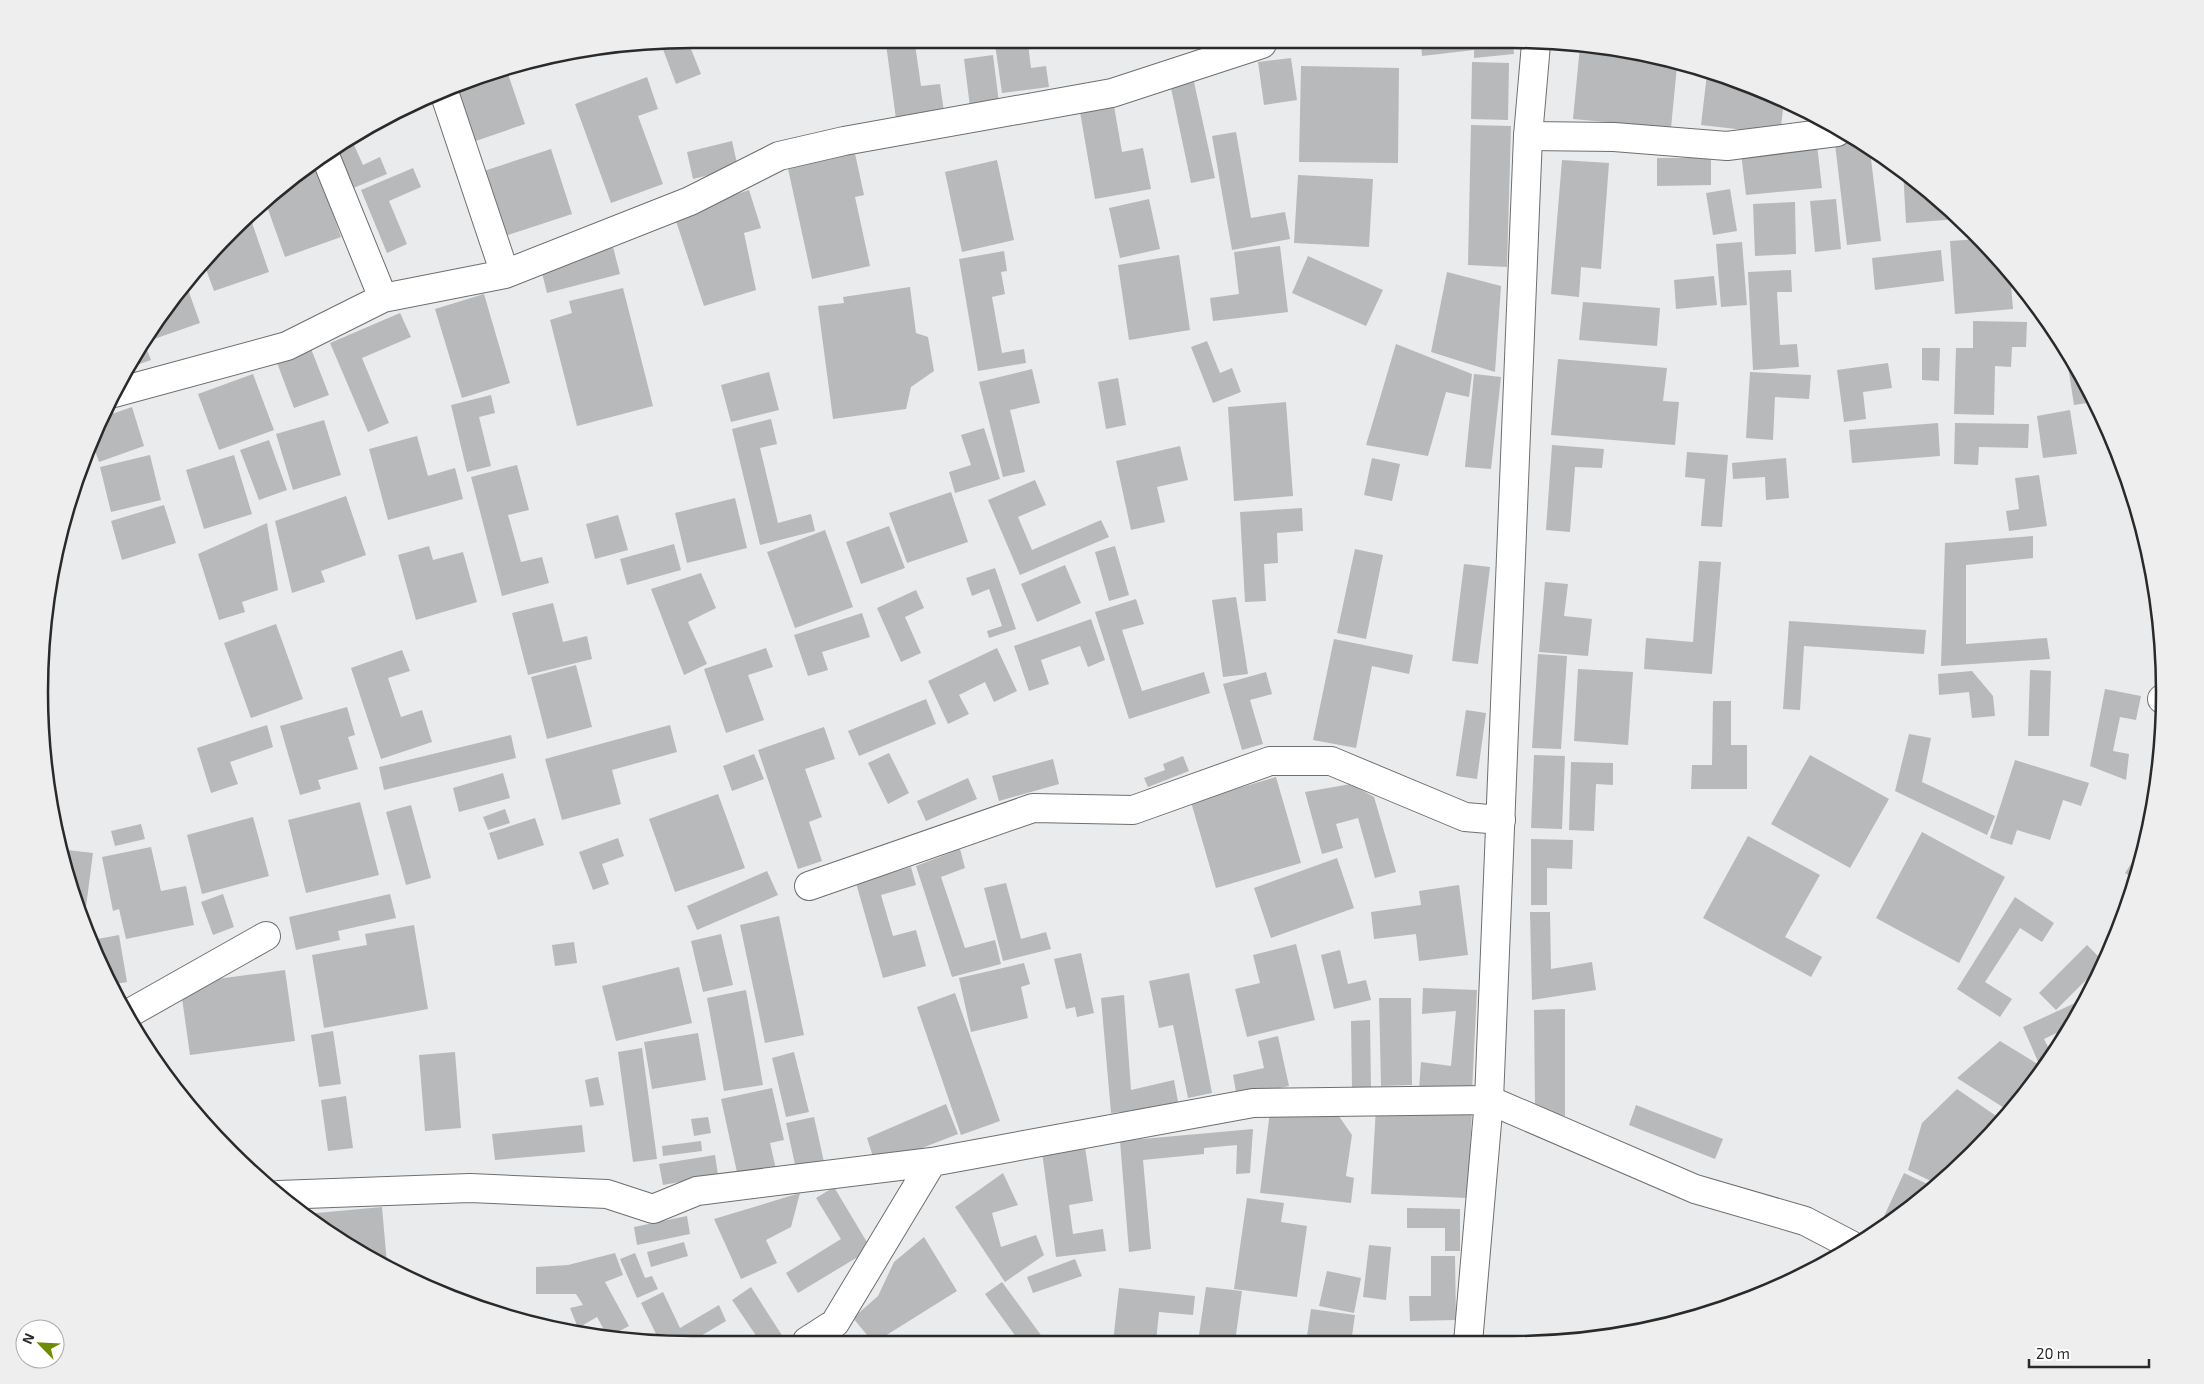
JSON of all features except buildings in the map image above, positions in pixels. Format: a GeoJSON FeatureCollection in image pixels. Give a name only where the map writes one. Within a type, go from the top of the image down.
{"type":"FeatureCollection","features":[{"type":"Feature","properties":{"kind":"street"},"geometry":{"type":"LineString","coordinates":[[128,382],[287,346],[383,298],[505,274],[690,201],[779,156],[844,141],[1112,93],[1250,48]]}},
{"type":"Feature","properties":{"kind":"street"},"geometry":{"type":"LineString","coordinates":[[1469,1336],[1490,1100],[1528,136],[1536,49]]}},
{"type":"Feature","properties":{"kind":"street"},"geometry":{"type":"LineString","coordinates":[[446,97],[505,274]]}},
{"type":"Feature","properties":{"kind":"street"},"geometry":{"type":"LineString","coordinates":[[1528,136],[1614,137],[1728,146],[1825,129]]}},
{"type":"Feature","properties":{"kind":"street"},"geometry":{"type":"LineString","coordinates":[[327,161],[383,298]]}},
{"type":"Feature","properties":{"kind":"street"},"geometry":{"type":"LineString","coordinates":[[810,886],[1033,808],[1133,810],[1270,761],[1331,761],[1465,817],[1501,820]]}},
{"type":"Feature","properties":{"kind":"street"},"geometry":{"type":"LineString","coordinates":[[133,1011],[266,936]]}},
{"type":"Feature","properties":{"kind":"street"},"geometry":{"type":"LineString","coordinates":[[289,1195],[470,1188],[607,1194],[653,1209],[697,1191],[932,1162],[1253,1103],[1490,1100],[1695,1188],[1805,1221],[1846,1243]]}},
{"type":"Feature","properties":{"kind":"street"},"geometry":{"type":"LineString","coordinates":[[816,1336],[835,1323],[932,1162]]}}]}
